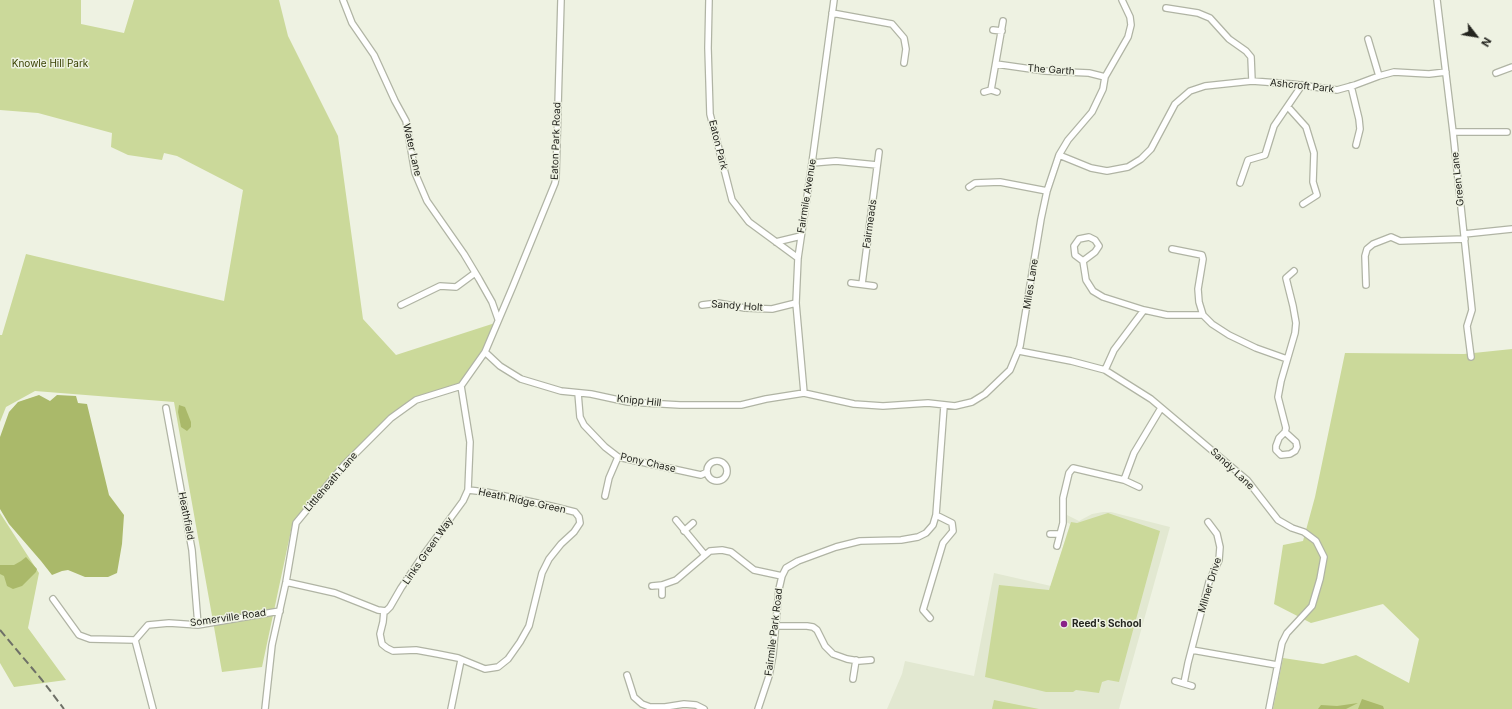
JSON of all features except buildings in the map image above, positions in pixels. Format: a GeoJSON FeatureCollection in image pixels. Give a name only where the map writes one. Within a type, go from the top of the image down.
{"type":"FeatureCollection","features":[{"type":"Feature","properties":{"kind":"street","name":"Water Lane"},"geometry":{"type":"LineString","coordinates":[[343,0],[352,23],[374,55],[406,121],[415,173],[427,201],[475,272],[492,302],[498,319]]}},
{"type":"Feature","properties":{"kind":"street","name":"Eaton Park Road"},"geometry":{"type":"LineString","coordinates":[[498,319],[540,220],[556,177],[561,0]]}},
{"type":"Feature","properties":{"kind":"street","name":"Eaton Park"},"geometry":{"type":"LineString","coordinates":[[710,0],[708,48],[710,114],[732,200],[749,222],[798,258]]}},
{"type":"Feature","properties":{"kind":"street","name":"Fairmile Avenue"},"geometry":{"type":"LineString","coordinates":[[804,394],[796,303],[798,258],[834,0]]}},
{"type":"Feature","properties":{"kind":"street","name":"Miles Lane"},"geometry":{"type":"LineString","coordinates":[[804,394],[854,404],[883,406],[928,403],[944,406],[955,406],[966,404],[985,394],[1010,370],[1018,351],[1047,191],[1060,155],[1068,140],[1092,112],[1103,89],[1105,77],[1128,38],[1132,25],[1122,0]]}},
{"type":"Feature","properties":{"kind":"street","name":"Green Lane"},"geometry":{"type":"LineString","coordinates":[[1437,0],[1472,310],[1467,326],[1471,358]]}},
{"type":"Feature","properties":{"kind":"street"},"geometry":{"type":"LineString","coordinates":[[1166,8],[1198,13],[1210,18],[1229,39],[1246,51],[1251,57],[1252,81]]}},
{"type":"Feature","properties":{"kind":"street"},"geometry":{"type":"LineString","coordinates":[[832,13],[892,24],[904,38],[906,50],[904,63]]}},
{"type":"Feature","properties":{"kind":"street"},"geometry":{"type":"LineString","coordinates":[[991,90],[1003,21]]}},
{"type":"Feature","properties":{"kind":"street"},"geometry":{"type":"LineString","coordinates":[[993,30],[1002,31]]}},
{"type":"Feature","properties":{"kind":"street"},"geometry":{"type":"LineString","coordinates":[[1368,39],[1379,76]]}},
{"type":"Feature","properties":{"kind":"street","name":"The Garth"},"geometry":{"type":"LineString","coordinates":[[996,64],[1045,71],[1089,73],[1105,77]]}},
{"type":"Feature","properties":{"kind":"street"},"geometry":{"type":"LineString","coordinates":[[1496,73],[1512,67]]}},
{"type":"Feature","properties":{"kind":"street","name":"Ashcroft Park"},"geometry":{"type":"LineString","coordinates":[[1060,155],[1091,168],[1107,170],[1128,166],[1141,159],[1151,148],[1175,104],[1190,91],[1205,86],[1252,81],[1302,85],[1337,90],[1394,72],[1429,74],[1446,72]]}},
{"type":"Feature","properties":{"kind":"street"},"geometry":{"type":"LineString","coordinates":[[1240,183],[1248,160],[1265,155],[1274,126],[1302,85]]}},
{"type":"Feature","properties":{"kind":"street"},"geometry":{"type":"LineString","coordinates":[[1351,86],[1360,129],[1356,144]]}},
{"type":"Feature","properties":{"kind":"street"},"geometry":{"type":"LineString","coordinates":[[984,92],[991,90],[997,92]]}},
{"type":"Feature","properties":{"kind":"street"},"geometry":{"type":"LineString","coordinates":[[1288,107],[1306,127],[1314,153],[1313,182],[1317,195],[1303,204]]}},
{"type":"Feature","properties":{"kind":"street"},"geometry":{"type":"LineString","coordinates":[[1453,132],[1506,132]]}},
{"type":"Feature","properties":{"kind":"street","name":"Fairmeads"},"geometry":{"type":"LineString","coordinates":[[862,284],[879,152]]}},
{"type":"Feature","properties":{"kind":"street"},"geometry":{"type":"LineString","coordinates":[[812,163],[836,161],[877,165]]}},
{"type":"Feature","properties":{"kind":"street"},"geometry":{"type":"LineString","coordinates":[[969,187],[975,183],[1000,182],[1047,191]]}},
{"type":"Feature","properties":{"kind":"street"},"geometry":{"type":"LineString","coordinates":[[1366,285],[1364,256],[1367,249],[1372,244],[1391,237],[1400,241],[1464,236],[1512,229]]}},
{"type":"Feature","properties":{"kind":"street"},"geometry":{"type":"LineString","coordinates":[[776,242],[801,236]]}},
{"type":"Feature","properties":{"kind":"street"},"geometry":{"type":"LineString","coordinates":[[1083,261],[1095,252],[1099,246],[1095,240],[1089,237],[1079,239],[1074,246],[1075,255],[1083,261],[1086,280],[1093,291],[1103,297],[1144,310],[1167,315],[1203,315]]}},
{"type":"Feature","properties":{"kind":"street"},"geometry":{"type":"LineString","coordinates":[[1172,249],[1202,255],[1203,259],[1198,289],[1199,302],[1203,315],[1212,324],[1229,335],[1256,348],[1287,359]]}},
{"type":"Feature","properties":{"kind":"street"},"geometry":{"type":"LineString","coordinates":[[1286,432],[1278,397],[1287,359],[1294,338],[1296,322],[1286,278],[1294,271]]}},
{"type":"Feature","properties":{"kind":"street"},"geometry":{"type":"LineString","coordinates":[[401,305],[440,286],[456,287],[475,272]]}},
{"type":"Feature","properties":{"kind":"street"},"geometry":{"type":"LineString","coordinates":[[851,283],[874,286]]}},
{"type":"Feature","properties":{"kind":"street","name":"Sandy Holt"},"geometry":{"type":"LineString","coordinates":[[702,305],[718,303],[745,308],[772,308],[796,303]]}},
{"type":"Feature","properties":{"kind":"street"},"geometry":{"type":"LineString","coordinates":[[1105,370],[1114,350],[1144,310]]}},
{"type":"Feature","properties":{"kind":"street"},"geometry":{"type":"LineString","coordinates":[[460,386],[485,352],[498,319]]}},
{"type":"Feature","properties":{"kind":"street","name":"Sandy Lane"},"geometry":{"type":"LineString","coordinates":[[1018,351],[1071,361],[1105,370],[1151,400],[1247,480],[1278,520],[1292,528],[1304,532],[1316,541],[1324,557],[1320,578],[1312,606],[1287,633],[1282,643],[1269,709]]}},
{"type":"Feature","properties":{"kind":"street","name":"Knipp Hill"},"geometry":{"type":"LineString","coordinates":[[485,352],[510,374],[521,379],[561,391],[578,394],[592,394],[628,402],[720,406],[741,405],[766,399],[804,394]]}},
{"type":"Feature","properties":{"kind":"street","name":"Links Green Way"},"geometry":{"type":"LineString","coordinates":[[384,611],[390,607],[422,558],[464,501],[468,490],[470,442],[460,386]]}},
{"type":"Feature","properties":{"kind":"street","name":"Littleheath Lane"},"geometry":{"type":"LineString","coordinates":[[265,709],[272,645],[286,582],[296,523],[344,464],[391,418],[416,400],[460,386]]}},
{"type":"Feature","properties":{"kind":"street","name":"Pony Chase"},"geometry":{"type":"LineString","coordinates":[[578,394],[580,417],[584,425],[605,447],[618,457],[701,475],[707,472]]}},
{"type":"Feature","properties":{"kind":"street","name":"Fairmile Park Road"},"geometry":{"type":"LineString","coordinates":[[758,709],[769,676],[773,655],[775,626],[784,571],[790,565],[836,546],[860,541],[901,540],[918,537],[933,525],[936,516],[944,406]]}},
{"type":"Feature","properties":{"kind":"street","name":"Heathfield"},"geometry":{"type":"LineString","coordinates":[[166,408],[192,550],[198,624]]}},
{"type":"Feature","properties":{"kind":"street"},"geometry":{"type":"LineString","coordinates":[[1124,480],[1134,453],[1161,408]]}},
{"type":"Feature","properties":{"kind":"street"},"geometry":{"type":"LineString","coordinates":[[605,496],[609,478],[618,457]]}},
{"type":"Feature","properties":{"kind":"street"},"geometry":{"type":"LineString","coordinates":[[1057,546],[1062,523],[1063,498],[1069,472],[1073,468],[1124,480],[1139,487]]}},
{"type":"Feature","properties":{"kind":"street","name":"Heath Ridge Green"},"geometry":{"type":"LineString","coordinates":[[384,611],[380,634],[382,644],[393,651],[416,650],[438,654],[461,660],[485,669],[498,667],[508,660],[520,642],[528,626],[542,573],[549,559],[561,544],[574,532],[580,523],[579,517],[575,512],[486,492],[468,490]]}},
{"type":"Feature","properties":{"kind":"street"},"geometry":{"type":"LineString","coordinates":[[930,618],[923,610],[943,543],[953,531],[952,523],[936,516]]}},
{"type":"Feature","properties":{"kind":"street"},"geometry":{"type":"LineString","coordinates":[[676,520],[705,555]]}},
{"type":"Feature","properties":{"kind":"street","name":"Milner Drive"},"geometry":{"type":"LineString","coordinates":[[1184,683],[1209,582],[1219,560],[1220,547],[1217,534],[1208,522]]}},
{"type":"Feature","properties":{"kind":"street"},"geometry":{"type":"LineString","coordinates":[[684,530],[693,524]]}},
{"type":"Feature","properties":{"kind":"street"},"geometry":{"type":"LineString","coordinates":[[1050,534],[1060,534]]}},
{"type":"Feature","properties":{"kind":"street"},"geometry":{"type":"LineString","coordinates":[[652,586],[662,585],[676,580],[710,551],[722,550],[731,552],[754,570],[782,576]]}},
{"type":"Feature","properties":{"kind":"street"},"geometry":{"type":"LineString","coordinates":[[286,582],[335,593],[384,611]]}},
{"type":"Feature","properties":{"kind":"street"},"geometry":{"type":"LineString","coordinates":[[662,585],[662,595]]}},
{"type":"Feature","properties":{"kind":"street"},"geometry":{"type":"LineString","coordinates":[[52,599],[79,635],[90,639],[135,640],[153,709]]}},
{"type":"Feature","properties":{"kind":"street","name":"Somerville Road"},"geometry":{"type":"LineString","coordinates":[[135,640],[148,625],[169,623],[198,624],[280,611]]}},
{"type":"Feature","properties":{"kind":"street"},"geometry":{"type":"LineString","coordinates":[[775,626],[813,627],[817,630],[825,646],[833,654],[846,659],[871,660]]}},
{"type":"Feature","properties":{"kind":"street"},"geometry":{"type":"LineString","coordinates":[[1192,650],[1277,665]]}},
{"type":"Feature","properties":{"kind":"street"},"geometry":{"type":"LineString","coordinates":[[451,709],[461,660]]}},
{"type":"Feature","properties":{"kind":"street"},"geometry":{"type":"LineString","coordinates":[[853,679],[856,660]]}},
{"type":"Feature","properties":{"kind":"street"},"geometry":{"type":"LineString","coordinates":[[627,674],[634,697],[642,704],[650,707],[665,707],[684,704],[696,705],[704,709]]}},
{"type":"Feature","properties":{"kind":"street"},"geometry":{"type":"LineString","coordinates":[[1176,681],[1192,686]]}},
{"type":"Feature","properties":{"kind":"shaded area"},"geometry":{"type":"Polygon","coordinates":[[[39,395],[50,401],[57,395],[76,396],[78,403],[87,404],[109,495],[124,515],[122,544],[117,573],[108,577],[85,577],[68,570],[52,575],[9,524],[0,509],[0,437],[9,412],[18,402],[39,395]]]}},
{"type":"Feature","properties":{"kind":"shaded area"},"geometry":{"type":"Polygon","coordinates":[[[179,405],[185,407],[191,422],[191,427],[187,431],[181,427],[178,412],[179,405]]]}},
{"type":"Feature","properties":{"kind":"shaded area","name":"Reed's School"},"geometry":{"type":"Polygon","coordinates":[[[1111,512],[1170,527],[1119,709],[887,709],[902,674],[905,661],[974,676],[994,573],[1051,586],[1070,524],[1066,522],[1067,515],[1079,521],[1092,514],[1111,512]]]}},
{"type":"Feature","properties":{"kind":"shaded area"},"geometry":{"type":"Polygon","coordinates":[[[26,557],[37,569],[36,572],[22,586],[13,589],[7,586],[4,576],[0,574],[0,565],[14,565],[26,557]]]}},
{"type":"Feature","properties":{"kind":"shaded area"},"geometry":{"type":"Polygon","coordinates":[[[1362,699],[1383,706],[1384,709],[1358,709],[1362,699]]]}},
{"type":"Feature","properties":{"kind":"shaded area"},"geometry":{"type":"Polygon","coordinates":[[[1358,703],[1346,709],[1318,709],[1321,705],[1337,706],[1358,703]]]}},
{"type":"Feature","properties":{"kind":"green space","name":"Knowle Hill Park"},"geometry":{"type":"Polygon","coordinates":[[[0,0],[81,0],[81,24],[124,33],[134,0],[279,0],[288,36],[338,136],[363,319],[396,355],[495,323],[483,349],[459,384],[415,398],[344,465],[293,521],[262,667],[222,672],[174,402],[35,391],[6,407],[0,422],[0,335],[2,335],[26,254],[224,301],[243,190],[177,156],[164,153],[162,160],[128,155],[111,147],[112,133],[38,113],[0,110],[0,0]]]}},
{"type":"Feature","properties":{"kind":"green space"},"geometry":{"type":"Polygon","coordinates":[[[1512,349],[1512,709],[1273,709],[1283,658],[1323,664],[1356,655],[1409,683],[1419,639],[1383,604],[1311,623],[1274,604],[1283,545],[1303,541],[1315,497],[1345,353],[1464,354],[1512,349]]]}},
{"type":"Feature","properties":{"kind":"green space"},"geometry":{"type":"Polygon","coordinates":[[[0,513],[39,573],[28,628],[66,680],[14,687],[0,663],[0,513]]]}},
{"type":"Feature","properties":{"kind":"green space","name":"Reed's School"},"geometry":{"type":"Polygon","coordinates":[[[1108,513],[1160,531],[1119,682],[1108,680],[1102,682],[1099,693],[1076,690],[1073,692],[1046,692],[985,677],[999,585],[1049,590],[1071,522],[1077,523],[1108,513]]]}},
{"type":"Feature","properties":{"kind":"green space"},"geometry":{"type":"Polygon","coordinates":[[[994,700],[1039,709],[992,709],[994,700]]]}},
{"type":"Feature","properties":{"kind":"railway"},"geometry":{"type":"LineString","coordinates":[[0,630],[64,709]]}},
{"type":"Feature","properties":{"kind":"place","name":"Reed's School"},"geometry":{"type":"Point","coordinates":[1064,624]}}]}
